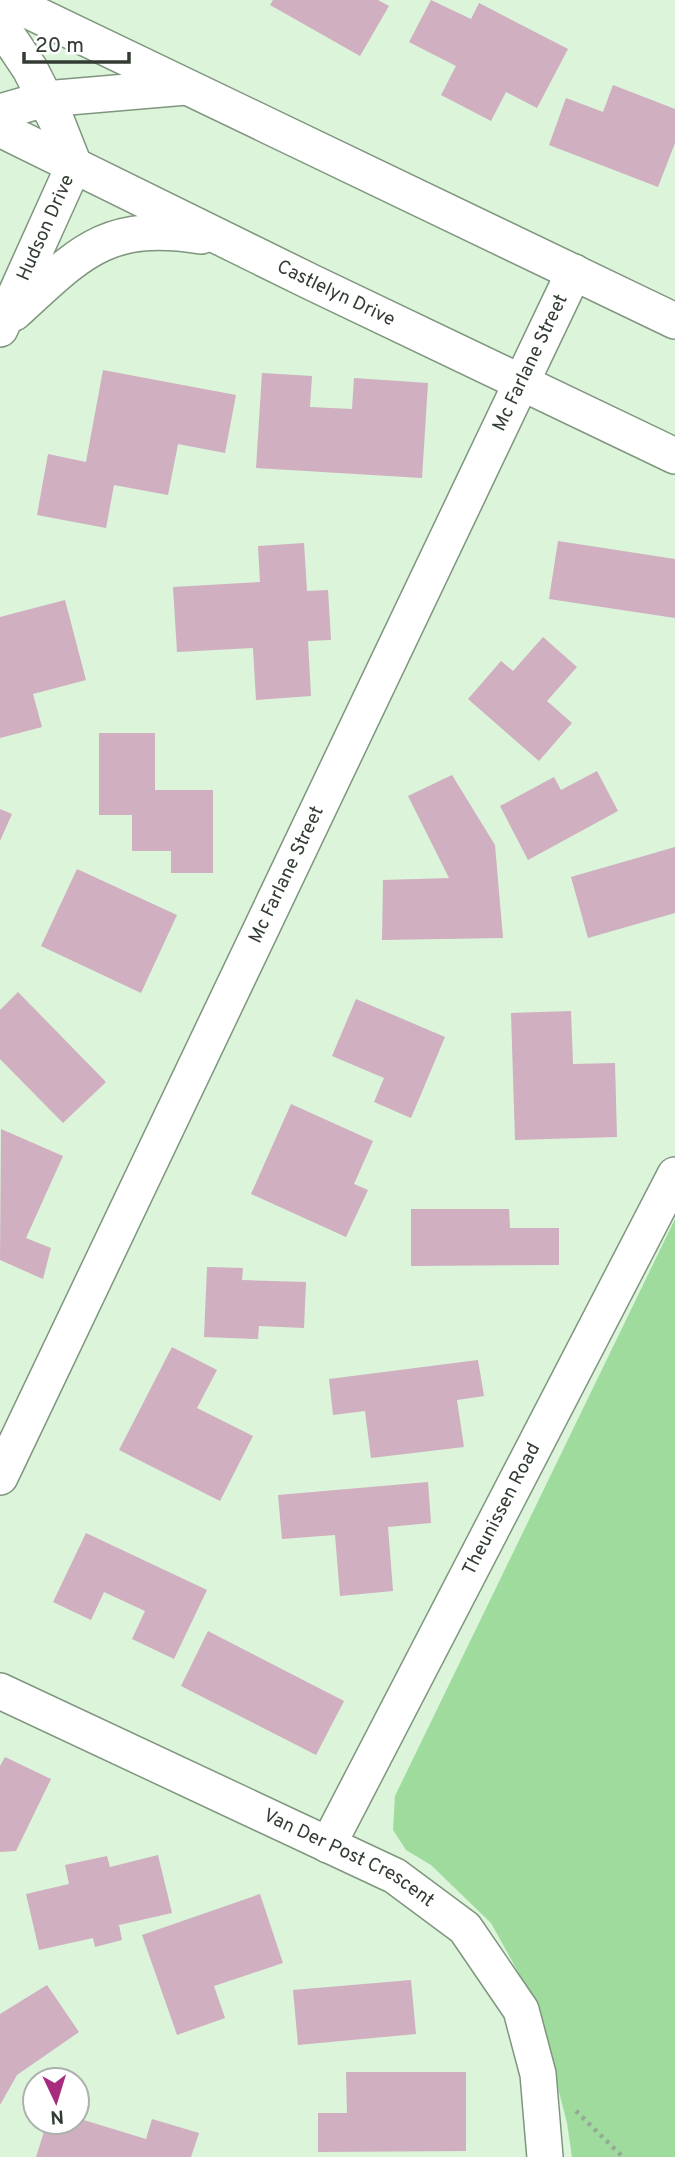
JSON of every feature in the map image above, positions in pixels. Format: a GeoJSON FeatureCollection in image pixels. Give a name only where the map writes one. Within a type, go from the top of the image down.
{"type":"FeatureCollection","features":[{"type":"Feature","properties":{"kind":"street"},"geometry":{"type":"LineString","coordinates":[[6,0],[675,321]]}},
{"type":"Feature","properties":{"kind":"street"},"geometry":{"type":"LineString","coordinates":[[0,24],[30,69],[57,122],[74,165]]}},
{"type":"Feature","properties":{"kind":"street"},"geometry":{"type":"LineString","coordinates":[[0,112],[45,99],[187,87]]}},
{"type":"Feature","properties":{"kind":"street","name":"Castlelyn Drive"},"geometry":{"type":"LineString","coordinates":[[0,129],[675,456]]}},
{"type":"Feature","properties":{"kind":"street","name":"Hudson Drive"},"geometry":{"type":"LineString","coordinates":[[1,326],[74,165]]}},
{"type":"Feature","properties":{"kind":"street"},"geometry":{"type":"LineString","coordinates":[[1,326],[69,263],[95,246],[119,236],[147,232],[225,239]]}},
{"type":"Feature","properties":{"kind":"street","name":"Mc Farlane Street"},"geometry":{"type":"LineString","coordinates":[[0,1477],[520,382],[575,272]]}},
{"type":"Feature","properties":{"kind":"street","name":"Theunissen Road"},"geometry":{"type":"LineString","coordinates":[[328,1845],[675,1175]]}},
{"type":"Feature","properties":{"kind":"street","name":"Van Der Post Crescent"},"geometry":{"type":"LineString","coordinates":[[0,1691],[395,1876],[465,1928],[521,2010],[538,2074],[545,2157]]}},
{"type":"Feature","properties":{"kind":"path"},"geometry":{"type":"LineString","coordinates":[[538,2074],[623,2157]]}},
{"type":"Feature","properties":{"kind":"green space"},"geometry":{"type":"Polygon","coordinates":[[[675,1219],[675,2157],[572,2157],[567,2123],[537,2006],[491,1923],[431,1865],[406,1850],[393,1830],[395,1796],[675,1219]]]}},
{"type":"Feature","properties":{"kind":"building"},"geometry":{"type":"Polygon","coordinates":[[[273,0],[378,0],[389,6],[360,56],[270,5],[273,0]]]}},
{"type":"Feature","properties":{"kind":"building"},"geometry":{"type":"Polygon","coordinates":[[[431,0],[471,19],[479,3],[568,49],[537,108],[506,92],[491,121],[441,95],[456,66],[409,42],[431,0]]]}},
{"type":"Feature","properties":{"kind":"building"},"geometry":{"type":"Polygon","coordinates":[[[613,85],[675,109],[675,143],[658,187],[549,145],[566,98],[603,112],[613,85]]]}},
{"type":"Feature","properties":{"kind":"building"},"geometry":{"type":"Polygon","coordinates":[[[103,370],[236,395],[225,453],[178,444],[168,495],[114,485],[106,528],[37,515],[48,454],[86,462],[103,370]]]}},
{"type":"Feature","properties":{"kind":"building"},"geometry":{"type":"Polygon","coordinates":[[[262,373],[312,376],[310,407],[352,409],[354,378],[428,383],[422,478],[256,468],[262,373]]]}},
{"type":"Feature","properties":{"kind":"building"},"geometry":{"type":"Polygon","coordinates":[[[558,541],[675,559],[675,618],[549,599],[558,541]]]}},
{"type":"Feature","properties":{"kind":"building"},"geometry":{"type":"Polygon","coordinates":[[[304,543],[307,591],[328,590],[331,640],[308,641],[311,696],[256,700],[253,648],[177,652],[173,587],[260,582],[258,546],[304,543]]]}},
{"type":"Feature","properties":{"kind":"building"},"geometry":{"type":"Polygon","coordinates":[[[65,600],[86,680],[33,694],[42,727],[0,738],[0,617],[65,600]]]}},
{"type":"Feature","properties":{"kind":"building"},"geometry":{"type":"Polygon","coordinates":[[[543,637],[577,667],[547,701],[572,723],[539,761],[468,699],[501,661],[513,671],[543,637]]]}},
{"type":"Feature","properties":{"kind":"building"},"geometry":{"type":"Polygon","coordinates":[[[99,733],[155,733],[155,790],[213,790],[213,873],[171,873],[171,851],[132,851],[132,815],[99,815],[99,733]]]}},
{"type":"Feature","properties":{"kind":"building"},"geometry":{"type":"Polygon","coordinates":[[[597,771],[618,811],[528,860],[500,806],[554,777],[561,790],[597,771]]]}},
{"type":"Feature","properties":{"kind":"building"},"geometry":{"type":"Polygon","coordinates":[[[452,775],[495,845],[503,938],[382,940],[383,880],[449,878],[408,796],[452,775]]]}},
{"type":"Feature","properties":{"kind":"building"},"geometry":{"type":"Polygon","coordinates":[[[0,809],[12,814],[0,841],[0,809]]]}},
{"type":"Feature","properties":{"kind":"building"},"geometry":{"type":"Polygon","coordinates":[[[675,847],[675,913],[588,938],[571,877],[675,847]]]}},
{"type":"Feature","properties":{"kind":"building"},"geometry":{"type":"Polygon","coordinates":[[[77,869],[177,915],[141,993],[41,946],[77,869]]]}},
{"type":"Feature","properties":{"kind":"building"},"geometry":{"type":"Polygon","coordinates":[[[18,992],[106,1082],[63,1123],[0,1059],[0,1010],[18,992]]]}},
{"type":"Feature","properties":{"kind":"building"},"geometry":{"type":"Polygon","coordinates":[[[356,999],[445,1037],[411,1118],[374,1102],[384,1078],[332,1056],[356,999]]]}},
{"type":"Feature","properties":{"kind":"building"},"geometry":{"type":"Polygon","coordinates":[[[571,1011],[573,1064],[615,1063],[617,1137],[515,1140],[511,1013],[571,1011]]]}},
{"type":"Feature","properties":{"kind":"building"},"geometry":{"type":"Polygon","coordinates":[[[291,1104],[373,1141],[354,1184],[368,1190],[346,1237],[251,1194],[291,1104]]]}},
{"type":"Feature","properties":{"kind":"building"},"geometry":{"type":"Polygon","coordinates":[[[1,1129],[63,1156],[26,1238],[51,1248],[43,1279],[0,1260],[1,1129]]]}},
{"type":"Feature","properties":{"kind":"building"},"geometry":{"type":"Polygon","coordinates":[[[411,1209],[509,1209],[510,1228],[559,1228],[559,1265],[411,1266],[411,1209]]]}},
{"type":"Feature","properties":{"kind":"building"},"geometry":{"type":"Polygon","coordinates":[[[207,1267],[243,1268],[242,1280],[306,1282],[304,1328],[259,1326],[258,1339],[204,1337],[207,1267]]]}},
{"type":"Feature","properties":{"kind":"building"},"geometry":{"type":"Polygon","coordinates":[[[172,1347],[217,1370],[197,1408],[253,1436],[220,1501],[119,1450],[172,1347]]]}},
{"type":"Feature","properties":{"kind":"building"},"geometry":{"type":"Polygon","coordinates":[[[478,1360],[484,1396],[457,1400],[464,1447],[371,1458],[365,1411],[333,1415],[329,1379],[478,1360]]]}},
{"type":"Feature","properties":{"kind":"building"},"geometry":{"type":"Polygon","coordinates":[[[428,1482],[431,1523],[388,1527],[393,1591],[340,1596],[335,1535],[282,1539],[278,1495],[428,1482]]]}},
{"type":"Feature","properties":{"kind":"building"},"geometry":{"type":"Polygon","coordinates":[[[86,1533],[207,1590],[174,1659],[132,1639],[145,1611],[104,1592],[91,1620],[53,1602],[86,1533]]]}},
{"type":"Feature","properties":{"kind":"building"},"geometry":{"type":"Polygon","coordinates":[[[208,1631],[344,1701],[316,1755],[181,1686],[208,1631]]]}},
{"type":"Feature","properties":{"kind":"building"},"geometry":{"type":"Polygon","coordinates":[[[5,1757],[51,1779],[16,1851],[0,1852],[0,1766],[5,1757]]]}},
{"type":"Feature","properties":{"kind":"building"},"geometry":{"type":"Polygon","coordinates":[[[158,1855],[172,1913],[119,1925],[122,1940],[95,1947],[93,1938],[39,1950],[26,1894],[69,1884],[65,1865],[107,1856],[110,1867],[158,1855]]]}},
{"type":"Feature","properties":{"kind":"building"},"geometry":{"type":"Polygon","coordinates":[[[260,1894],[283,1963],[214,1986],[225,2018],[177,2035],[142,1935],[260,1894]]]}},
{"type":"Feature","properties":{"kind":"building"},"geometry":{"type":"Polygon","coordinates":[[[411,1980],[416,2034],[298,2045],[293,1990],[411,1980]]]}},
{"type":"Feature","properties":{"kind":"building"},"geometry":{"type":"Polygon","coordinates":[[[47,1985],[79,2032],[30,2066],[21,2066],[21,2072],[0,2105],[0,2014],[47,1985]]]}},
{"type":"Feature","properties":{"kind":"building"},"geometry":{"type":"Polygon","coordinates":[[[346,2072],[466,2072],[466,2151],[318,2152],[318,2113],[347,2113],[346,2072]]]}},
{"type":"Feature","properties":{"kind":"building"},"geometry":{"type":"Polygon","coordinates":[[[152,2119],[199,2133],[191,2157],[36,2157],[43,2136],[91,2136],[91,2122],[146,2139],[152,2119]]]}}]}
